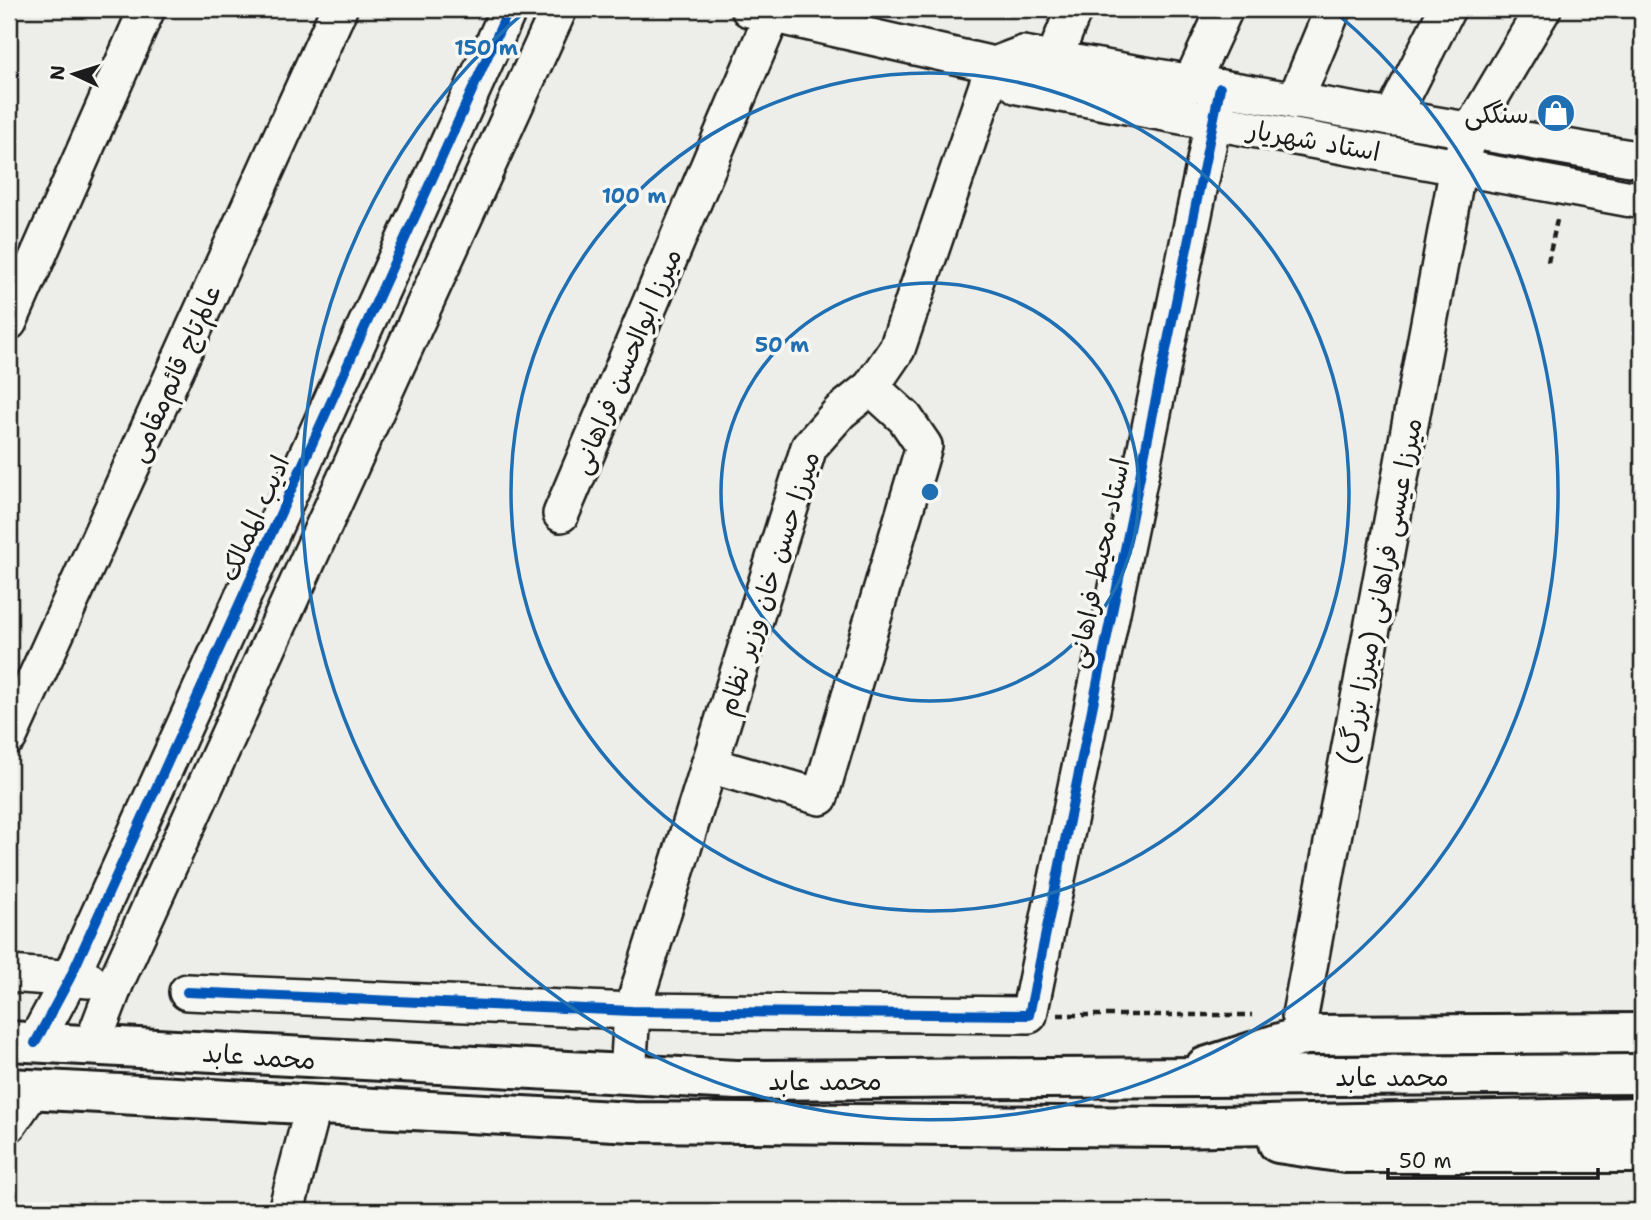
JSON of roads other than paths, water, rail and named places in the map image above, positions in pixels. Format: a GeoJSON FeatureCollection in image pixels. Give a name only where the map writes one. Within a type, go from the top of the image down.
{"type":"FeatureCollection","features":[{"type":"Feature","properties":{"kind":"main road"},"geometry":{"type":"LineString","coordinates":[[1170,1078],[1305,1035],[1642,1033]]}},
{"type":"Feature","properties":{"kind":"main road","name":"محمد عابد"},"geometry":{"type":"LineString","coordinates":[[22,1042],[736,1080],[1642,1074]]}},
{"type":"Feature","properties":{"kind":"main road"},"geometry":{"type":"LineString","coordinates":[[1023,1080],[1024,1126]]}},
{"type":"Feature","properties":{"kind":"main road","name":"محمد عابد"},"geometry":{"type":"LineString","coordinates":[[21,1089],[633,1122],[1172,1127],[1642,1117]]}},
{"type":"Feature","properties":{"kind":"main road"},"geometry":{"type":"LineString","coordinates":[[1172,1127],[1345,1153],[1642,1153]]}},
{"type":"Feature","properties":{"kind":"street"},"geometry":{"type":"LineString","coordinates":[[9,322],[147,9]]}},
{"type":"Feature","properties":{"kind":"street","name":"عالم‌تاج قائم‌مقامی"},"geometry":{"type":"LineString","coordinates":[[9,737],[339,9]]}},
{"type":"Feature","properties":{"kind":"street","name":"ادیب الممالک"},"geometry":{"type":"LineString","coordinates":[[22,1042],[70,978],[509,9]]}},
{"type":"Feature","properties":{"kind":"street"},"geometry":{"type":"LineString","coordinates":[[92,1045],[116,982],[559,9]]}},
{"type":"Feature","properties":{"kind":"street"},"geometry":{"type":"LineString","coordinates":[[1054,59],[1074,9]]}},
{"type":"Feature","properties":{"kind":"street","name":"استاد محیط فراهانی"},"geometry":{"type":"LineString","coordinates":[[632,1011],[1029,1014],[1212,121],[1206,85],[1225,9]]}},
{"type":"Feature","properties":{"kind":"street"},"geometry":{"type":"LineString","coordinates":[[1295,101],[1333,9]]}},
{"type":"Feature","properties":{"kind":"street"},"geometry":{"type":"LineString","coordinates":[[1392,118],[1447,9]]}},
{"type":"Feature","properties":{"kind":"street","name":"میرزا عیسی فراهانی (میرزا بزرگ)"},"geometry":{"type":"LineString","coordinates":[[1300,1015],[1458,167],[1470,132],[1543,9]]}},
{"type":"Feature","properties":{"kind":"street","name":"استاد شهریار"},"geometry":{"type":"LineString","coordinates":[[761,11],[994,65],[1018,86],[1642,201]]}},
{"type":"Feature","properties":{"kind":"street","name":"میرزا ابوالحسن فراهانی"},"geometry":{"type":"LineString","coordinates":[[561,514],[761,11]]}},
{"type":"Feature","properties":{"kind":"street","name":"استاد شهریار"},"geometry":{"type":"LineString","coordinates":[[994,65],[1023,54],[1642,160]]}},
{"type":"Feature","properties":{"kind":"street","name":"میرزا حسن خان وزیر نظام"},"geometry":{"type":"LineString","coordinates":[[628,1075],[632,1011],[809,447],[840,412],[871,387],[897,349],[994,65]]}},
{"type":"Feature","properties":{"kind":"street"},"geometry":{"type":"LineString","coordinates":[[709,765],[820,797],[924,446],[905,418],[871,387]]}},
{"type":"Feature","properties":{"kind":"street"},"geometry":{"type":"LineString","coordinates":[[9,974],[116,982]]}},
{"type":"Feature","properties":{"kind":"street"},"geometry":{"type":"LineString","coordinates":[[187,992],[632,1011]]}},
{"type":"Feature","properties":{"kind":"street"},"geometry":{"type":"LineString","coordinates":[[9,1124],[21,1089]]}},
{"type":"Feature","properties":{"kind":"street"},"geometry":{"type":"LineString","coordinates":[[286,1211],[314,1104]]}},
{"type":"Feature","properties":{"kind":"place","name":"سنگکی"},"geometry":{"type":"Point","coordinates":[1556,113]}}]}
